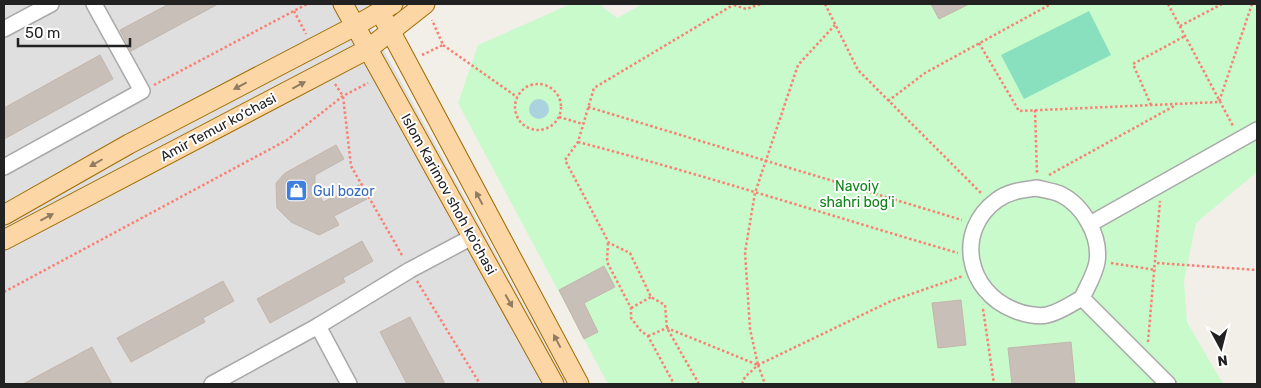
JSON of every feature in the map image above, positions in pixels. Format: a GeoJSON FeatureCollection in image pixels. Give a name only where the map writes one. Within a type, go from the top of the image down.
{"type":"FeatureCollection","features":[{"type":"Feature","properties":{"kind":"main road","name":"Islom Karimov shoh ko'chasi"},"geometry":{"type":"LineString","coordinates":[[343,4],[554,384]]}},
{"type":"Feature","properties":{"kind":"main road","name":"Islom Karimov shoh ko'chasi"},"geometry":{"type":"LineString","coordinates":[[383,6],[391,32],[579,384]]}},
{"type":"Feature","properties":{"kind":"main road","name":"Amir Temur ko‘chasi"},"geometry":{"type":"LineString","coordinates":[[4,215],[129,144],[355,26],[383,6]]}},
{"type":"Feature","properties":{"kind":"main road","name":"Amir Temur ko‘chasi"},"geometry":{"type":"LineString","coordinates":[[4,240],[368,49],[427,8]]}},
{"type":"Feature","properties":{"kind":"street"},"geometry":{"type":"LineString","coordinates":[[4,29],[51,4]]}},
{"type":"Feature","properties":{"kind":"street"},"geometry":{"type":"LineString","coordinates":[[4,167],[142,91],[94,4]]}},
{"type":"Feature","properties":{"kind":"street"},"geometry":{"type":"LineString","coordinates":[[1090,224],[1257,130]]}},
{"type":"Feature","properties":{"kind":"street"},"geometry":{"type":"LineString","coordinates":[[1037,185],[1060,194],[1077,208],[1090,224],[1095,239],[1097,262],[1082,298],[1046,315],[1022,314],[998,304],[977,279],[970,257],[977,225],[983,212],[992,204],[1017,190],[1037,185]]}},
{"type":"Feature","properties":{"kind":"street"},"geometry":{"type":"LineString","coordinates":[[212,384],[318,326],[410,270],[472,237]]}},
{"type":"Feature","properties":{"kind":"street"},"geometry":{"type":"LineString","coordinates":[[1082,298],[1168,384]]}},
{"type":"Feature","properties":{"kind":"street"},"geometry":{"type":"LineString","coordinates":[[318,326],[350,384]]}},
{"type":"Feature","properties":{"kind":"path"},"geometry":{"type":"LineString","coordinates":[[142,91],[307,4]]}},
{"type":"Feature","properties":{"kind":"path"},"geometry":{"type":"LineString","coordinates":[[674,384],[648,336],[641,331],[631,318],[631,308],[607,262],[608,242],[565,160],[578,142],[594,88],[733,4],[746,9],[761,4]]}},
{"type":"Feature","properties":{"kind":"path"},"geometry":{"type":"LineString","coordinates":[[825,4],[858,70],[992,204]]}},
{"type":"Feature","properties":{"kind":"path"},"geometry":{"type":"LineString","coordinates":[[888,101],[925,73],[1051,4]]}},
{"type":"Feature","properties":{"kind":"path"},"geometry":{"type":"LineString","coordinates":[[1168,4],[1241,140]]}},
{"type":"Feature","properties":{"kind":"path"},"geometry":{"type":"LineString","coordinates":[[1180,26],[1222,4]]}},
{"type":"Feature","properties":{"kind":"path"},"geometry":{"type":"LineString","coordinates":[[1219,102],[1252,4]]}},
{"type":"Feature","properties":{"kind":"path"},"geometry":{"type":"LineString","coordinates":[[427,8],[443,44],[517,97]]}},
{"type":"Feature","properties":{"kind":"path"},"geometry":{"type":"LineString","coordinates":[[294,11],[314,48]]}},
{"type":"Feature","properties":{"kind":"path"},"geometry":{"type":"LineString","coordinates":[[765,384],[758,365],[750,329],[745,252],[756,193],[798,66],[835,25]]}},
{"type":"Feature","properties":{"kind":"path"},"geometry":{"type":"LineString","coordinates":[[1152,105],[1133,64],[1185,36]]}},
{"type":"Feature","properties":{"kind":"path"},"geometry":{"type":"LineString","coordinates":[[407,62],[443,44]]}},
{"type":"Feature","properties":{"kind":"path"},"geometry":{"type":"LineString","coordinates":[[979,44],[1019,111],[1219,102]]}},
{"type":"Feature","properties":{"kind":"path"},"geometry":{"type":"LineString","coordinates":[[326,70],[343,96],[351,166],[410,270],[480,384]]}},
{"type":"Feature","properties":{"kind":"path"},"geometry":{"type":"LineString","coordinates":[[4,292],[287,140],[343,96],[382,75]]}},
{"type":"Feature","properties":{"kind":"path"},"geometry":{"type":"LineString","coordinates":[[537,84],[552,88],[561,101],[559,117],[554,124],[540,130],[525,126],[516,112],[517,97],[522,90],[537,84]]}},
{"type":"Feature","properties":{"kind":"path"},"geometry":{"type":"LineString","coordinates":[[1034,110],[1037,185],[1177,104]]}},
{"type":"Feature","properties":{"kind":"path"},"geometry":{"type":"LineString","coordinates":[[588,107],[977,225]]}},
{"type":"Feature","properties":{"kind":"path"},"geometry":{"type":"LineString","coordinates":[[559,117],[583,124]]}},
{"type":"Feature","properties":{"kind":"path"},"geometry":{"type":"LineString","coordinates":[[578,142],[690,171],[756,193],[970,257]]}},
{"type":"Feature","properties":{"kind":"path"},"geometry":{"type":"LineString","coordinates":[[1146,362],[1156,270],[1161,184]]}},
{"type":"Feature","properties":{"kind":"path"},"geometry":{"type":"LineString","coordinates":[[608,242],[630,253],[651,297],[665,305],[667,328],[699,384]]}},
{"type":"Feature","properties":{"kind":"path"},"geometry":{"type":"LineString","coordinates":[[1097,262],[1156,270]]}},
{"type":"Feature","properties":{"kind":"path"},"geometry":{"type":"LineString","coordinates":[[1156,262],[1257,270]]}},
{"type":"Feature","properties":{"kind":"path"},"geometry":{"type":"LineString","coordinates":[[742,384],[745,377],[758,365],[892,301],[977,279],[994,384]]}},
{"type":"Feature","properties":{"kind":"path"},"geometry":{"type":"LineString","coordinates":[[631,308],[651,297]]}},
{"type":"Feature","properties":{"kind":"path"},"geometry":{"type":"LineString","coordinates":[[648,336],[667,328],[758,365]]}},
{"type":"Feature","properties":{"kind":"shaded area"},"geometry":{"type":"Polygon","coordinates":[[[4,4],[409,4],[370,25],[567,384],[4,384],[4,4]]]}},
{"type":"Feature","properties":{"kind":"green space","name":"Navoiy shahri bog'i"},"geometry":{"type":"Polygon","coordinates":[[[571,4],[599,4],[617,18],[643,4],[1257,4],[1257,172],[1196,223],[1184,281],[1187,322],[1223,384],[608,384],[458,103],[478,45],[571,4]]]}},
{"type":"Feature","properties":{"kind":"green space"},"geometry":{"type":"Polygon","coordinates":[[[1089,11],[1111,55],[1024,99],[1001,55],[1089,11]]]}},
{"type":"Feature","properties":{"kind":"water"},"geometry":{"type":"Polygon","coordinates":[[[539,99],[546,102],[549,109],[546,116],[539,119],[532,116],[529,109],[532,102],[539,99]]]}},
{"type":"Feature","properties":{"kind":"building"},"geometry":{"type":"Polygon","coordinates":[[[169,4],[218,4],[131,51],[120,30],[169,4]]]}},
{"type":"Feature","properties":{"kind":"building"},"geometry":{"type":"Polygon","coordinates":[[[931,4],[969,4],[939,19],[931,4]]]}},
{"type":"Feature","properties":{"kind":"building"},"geometry":{"type":"Polygon","coordinates":[[[100,55],[113,79],[4,139],[4,108],[100,55]]]}},
{"type":"Feature","properties":{"kind":"building","name":"Gul bozor"},"geometry":{"type":"Polygon","coordinates":[[[336,145],[344,159],[315,175],[315,186],[323,202],[359,185],[367,199],[334,216],[339,225],[319,235],[291,222],[277,208],[276,183],[285,173],[336,145]]]}},
{"type":"Feature","properties":{"kind":"building"},"geometry":{"type":"Polygon","coordinates":[[[362,241],[373,261],[343,278],[345,282],[270,323],[257,299],[362,241]]]}},
{"type":"Feature","properties":{"kind":"building"},"geometry":{"type":"Polygon","coordinates":[[[604,266],[615,287],[584,303],[598,332],[584,339],[559,290],[604,266]]]}},
{"type":"Feature","properties":{"kind":"building"},"geometry":{"type":"Polygon","coordinates":[[[223,281],[234,301],[203,318],[205,322],[131,362],[117,338],[223,281]]]}},
{"type":"Feature","properties":{"kind":"building"},"geometry":{"type":"Polygon","coordinates":[[[961,300],[966,345],[938,348],[932,303],[961,300]]]}},
{"type":"Feature","properties":{"kind":"building"},"geometry":{"type":"Polygon","coordinates":[[[410,317],[445,384],[407,384],[380,332],[410,317]]]}},
{"type":"Feature","properties":{"kind":"building"},"geometry":{"type":"Polygon","coordinates":[[[1071,342],[1075,384],[1012,384],[1008,348],[1071,342]]]}},
{"type":"Feature","properties":{"kind":"building"},"geometry":{"type":"Polygon","coordinates":[[[92,347],[112,384],[23,384],[92,347]]]}},
{"type":"Feature","properties":{"kind":"place","name":"Gul bozor"},"geometry":{"type":"Point","coordinates":[297,191]}}]}
